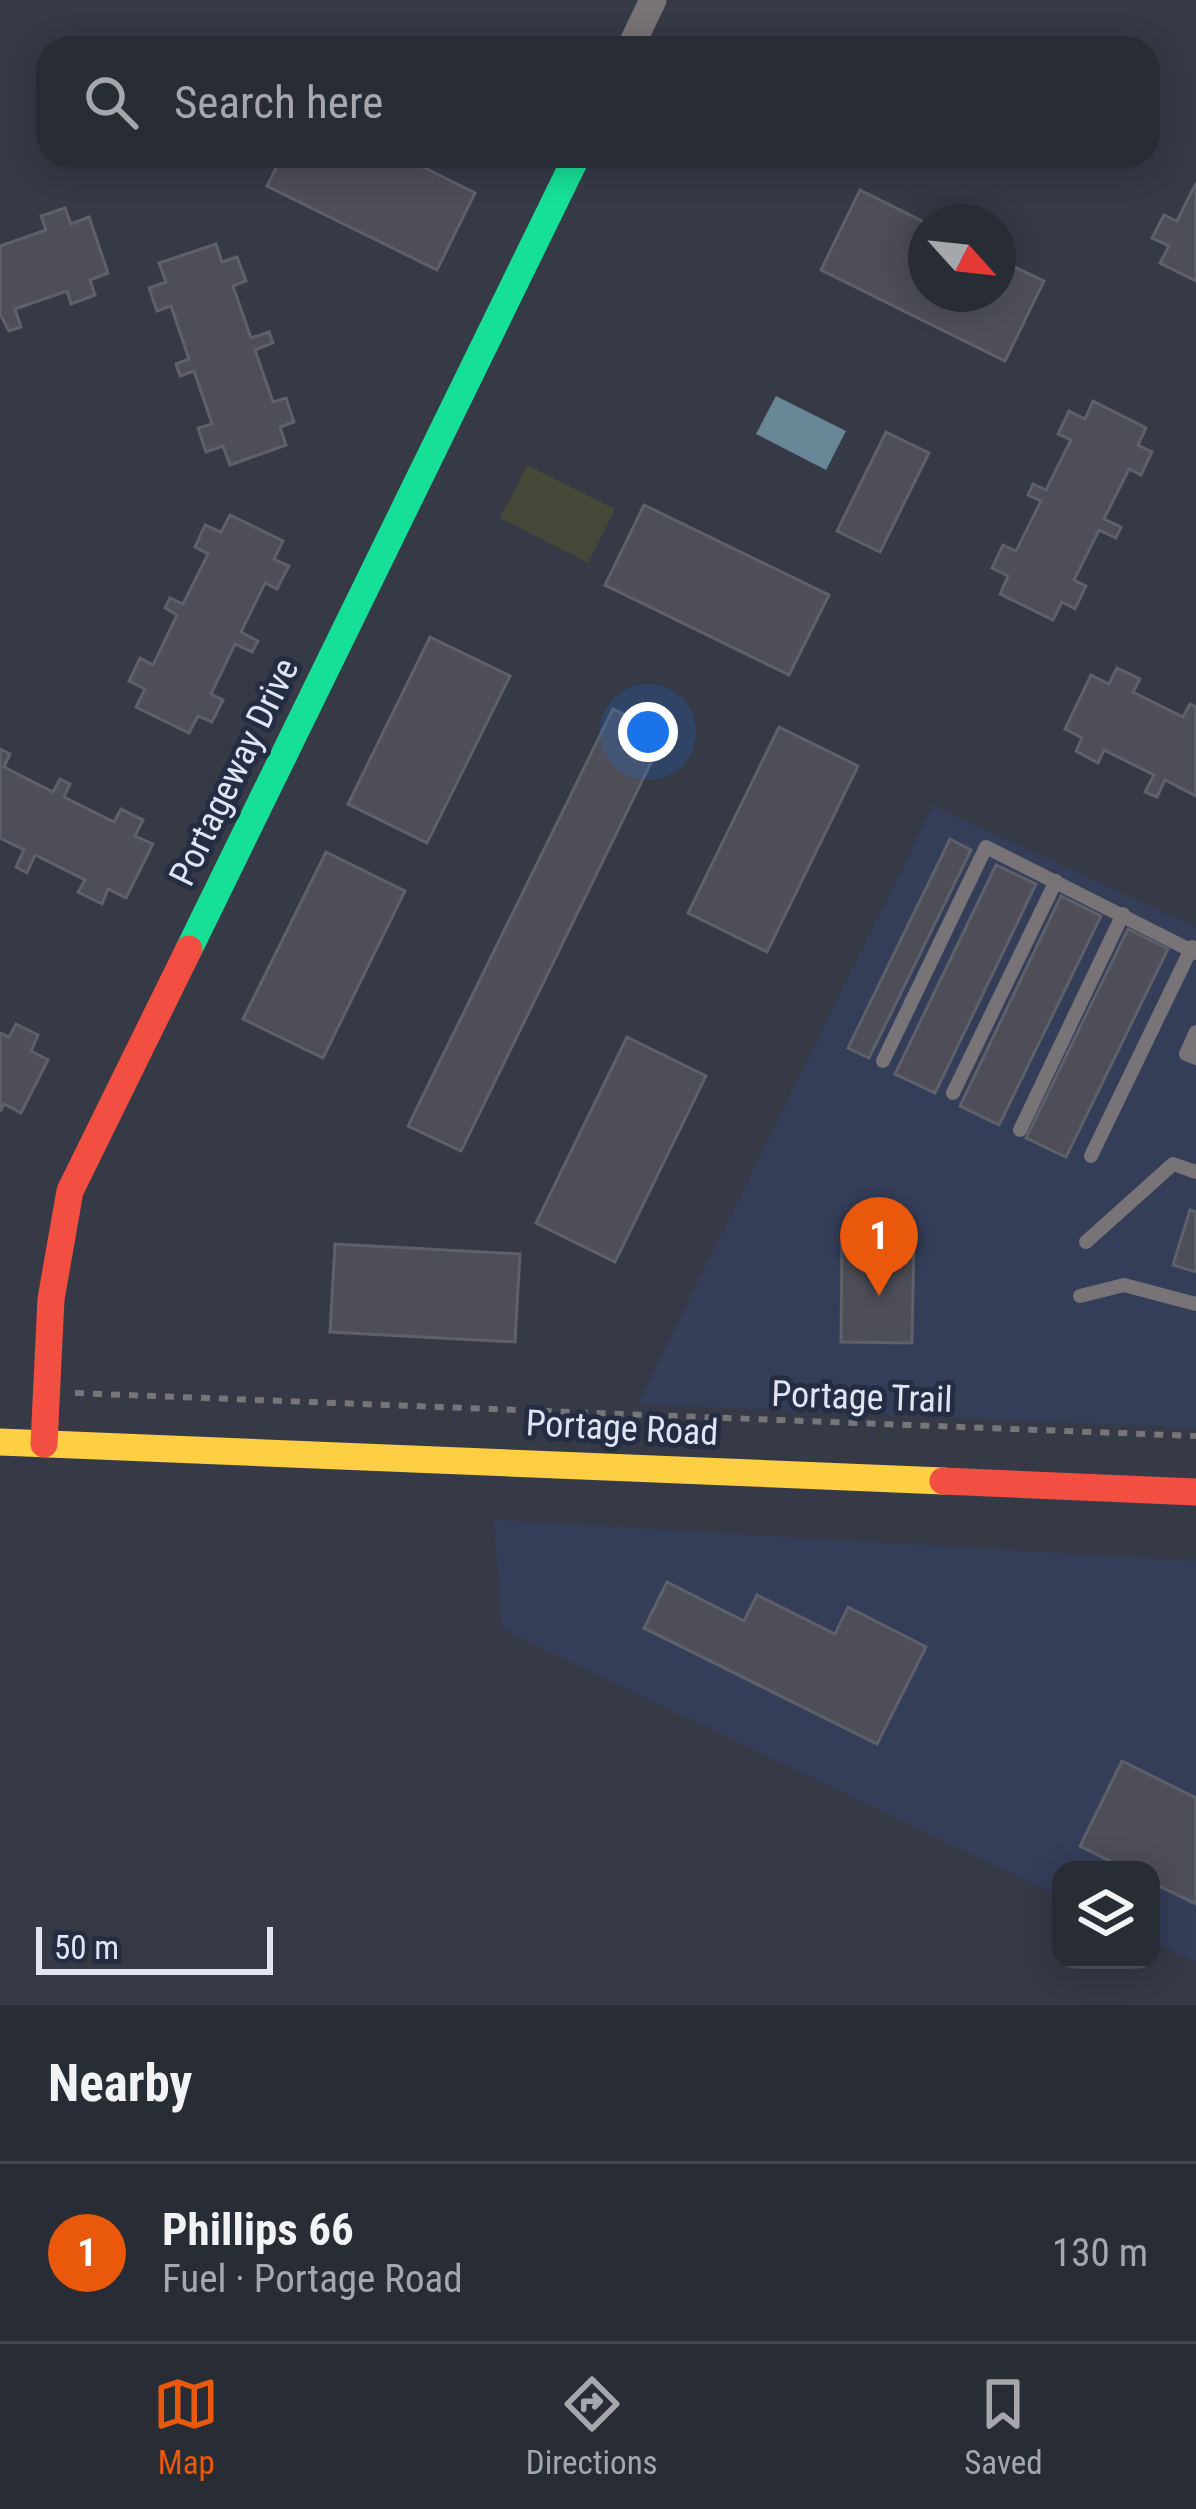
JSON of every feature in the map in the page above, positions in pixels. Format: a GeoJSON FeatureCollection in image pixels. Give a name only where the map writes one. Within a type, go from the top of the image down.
{"type":"FeatureCollection","features":[{"type":"Feature","properties":{"kind":"street"},"geometry":{"type":"LineString","coordinates":[[636,36],[653,0]]}},
{"type":"Feature","properties":{"kind":"street","name":"Portageway Drive"},"geometry":{"type":"LineString","coordinates":[[44,1444],[51,1298],[70,1191],[571,168]]}},
{"type":"Feature","properties":{"kind":"street","name":"Portage Road"},"geometry":{"type":"LineString","coordinates":[[0,1442],[571,1461],[1196,1492]]}},
{"type":"Feature","properties":{"kind":"lane"},"geometry":{"type":"LineString","coordinates":[[883,1061],[986,847],[1194,950],[1091,1156]]}},
{"type":"Feature","properties":{"kind":"lane"},"geometry":{"type":"LineString","coordinates":[[953,1093],[1056,881]]}},
{"type":"Feature","properties":{"kind":"lane"},"geometry":{"type":"LineString","coordinates":[[1020,1130],[1123,914]]}},
{"type":"Feature","properties":{"kind":"lane"},"geometry":{"type":"LineString","coordinates":[[1196,1032],[1186,1054],[1196,1058]]}},
{"type":"Feature","properties":{"kind":"lane"},"geometry":{"type":"LineString","coordinates":[[1086,1242],[1173,1164],[1196,1172]]}},
{"type":"Feature","properties":{"kind":"lane"},"geometry":{"type":"LineString","coordinates":[[1080,1296],[1124,1285],[1196,1304]]}},
{"type":"Feature","properties":{"kind":"path","name":"Portage Trail"},"geometry":{"type":"LineString","coordinates":[[94,1394],[1196,1436]]}},
{"type":"Feature","properties":{"kind":"shaded area"},"geometry":{"type":"Polygon","coordinates":[[[776,396],[846,431],[826,470],[756,434],[776,396]]]}},
{"type":"Feature","properties":{"kind":"shaded area"},"geometry":{"type":"Polygon","coordinates":[[[933,806],[1196,927],[1196,1428],[638,1404],[933,806]]]}},
{"type":"Feature","properties":{"kind":"shaded area"},"geometry":{"type":"Polygon","coordinates":[[[494,1520],[1196,1561],[1196,1962],[1160,1945],[1160,1861],[1052,1861],[1052,1893],[502,1629],[494,1520]]]}},
{"type":"Feature","properties":{"kind":"green space"},"geometry":{"type":"Polygon","coordinates":[[[527,465],[615,509],[588,563],[500,518],[527,465]]]}},
{"type":"Feature","properties":{"kind":"building"},"geometry":{"type":"Polygon","coordinates":[[[276,168],[425,168],[475,193],[437,270],[267,186],[276,168]]]}},
{"type":"Feature","properties":{"kind":"building"},"geometry":{"type":"Polygon","coordinates":[[[1196,183],[1196,281],[1160,263],[1169,246],[1152,238],[1164,215],[1177,221],[1196,183]]]}},
{"type":"Feature","properties":{"kind":"building"},"geometry":{"type":"Polygon","coordinates":[[[860,190],[908,214],[908,312],[1016,312],[1016,268],[1044,281],[1005,361],[821,270],[860,190]]]}},
{"type":"Feature","properties":{"kind":"building"},"geometry":{"type":"Polygon","coordinates":[[[65,208],[71,224],[89,217],[108,273],[90,280],[95,295],[71,304],[67,291],[15,309],[21,327],[9,331],[0,314],[0,246],[46,230],[41,216],[65,208]]]}},
{"type":"Feature","properties":{"kind":"building"},"geometry":{"type":"Polygon","coordinates":[[[216,244],[222,262],[237,257],[246,281],[233,286],[251,338],[269,332],[273,343],[255,350],[273,402],[286,398],[294,422],[280,427],[286,445],[230,465],[223,446],[206,452],[198,428],[212,424],[194,371],[180,376],[176,364],[189,359],[171,306],[157,311],[149,288],[166,282],[159,263],[216,244]]]}},
{"type":"Feature","properties":{"kind":"building"},"geometry":{"type":"Polygon","coordinates":[[[1093,401],[1146,428],[1138,445],[1152,452],[1141,475],[1129,469],[1104,519],[1121,527],[1116,538],[1099,530],[1074,580],[1086,586],[1075,609],[1062,602],[1053,620],[1000,594],[1008,576],[992,568],[1003,545],[1016,551],[1041,501],[1028,495],[1033,484],[1046,490],[1071,440],[1058,434],[1069,411],[1085,419],[1093,401]]]}},
{"type":"Feature","properties":{"kind":"building"},"geometry":{"type":"Polygon","coordinates":[[[886,432],[929,453],[880,552],[837,531],[886,432]]]}},
{"type":"Feature","properties":{"kind":"building"},"geometry":{"type":"Polygon","coordinates":[[[644,505],[829,595],[789,675],[605,585],[644,505]]]}},
{"type":"Feature","properties":{"kind":"building"},"geometry":{"type":"Polygon","coordinates":[[[230,515],[283,541],[274,559],[289,566],[277,589],[265,583],[241,632],[258,641],[252,652],[235,644],[211,694],[223,700],[212,722],[198,716],[189,733],[136,707],[145,689],[129,681],[140,658],[153,665],[177,615],[165,608],[170,598],[183,604],[208,554],[195,547],[205,525],[221,532],[230,515]]]}},
{"type":"Feature","properties":{"kind":"building"},"geometry":{"type":"Polygon","coordinates":[[[430,637],[510,676],[427,843],[348,804],[430,637]]]}},
{"type":"Feature","properties":{"kind":"building"},"geometry":{"type":"Polygon","coordinates":[[[1117,668],[1140,679],[1133,692],[1183,717],[1190,704],[1196,707],[1196,796],[1165,780],[1157,797],[1145,792],[1154,775],[1104,750],[1098,763],[1076,751],[1082,738],[1065,729],[1091,675],[1109,684],[1117,668]]]}},
{"type":"Feature","properties":{"kind":"building"},"geometry":{"type":"Polygon","coordinates":[[[613,709],[665,734],[461,1151],[408,1126],[613,709]]]}},
{"type":"Feature","properties":{"kind":"building"},"geometry":{"type":"Polygon","coordinates":[[[779,727],[858,766],[767,952],[688,913],[779,727]]]}},
{"type":"Feature","properties":{"kind":"building"},"geometry":{"type":"Polygon","coordinates":[[[0,749],[10,754],[4,767],[53,792],[60,779],[70,784],[64,797],[114,822],[121,809],[143,820],[135,836],[153,844],[126,898],[108,889],[102,904],[78,892],[85,880],[35,855],[27,873],[16,867],[24,850],[0,838],[0,749]]]}},
{"type":"Feature","properties":{"kind":"building"},"geometry":{"type":"Polygon","coordinates":[[[950,839],[971,850],[869,1058],[848,1048],[950,839]]]}},
{"type":"Feature","properties":{"kind":"building"},"geometry":{"type":"Polygon","coordinates":[[[326,852],[405,891],[323,1058],[243,1019],[326,852]]]}},
{"type":"Feature","properties":{"kind":"building"},"geometry":{"type":"Polygon","coordinates":[[[996,865],[1036,884],[935,1093],[895,1074],[996,865]]]}},
{"type":"Feature","properties":{"kind":"building"},"geometry":{"type":"Polygon","coordinates":[[[1061,896],[1101,916],[999,1125],[960,1106],[1061,896]]]}},
{"type":"Feature","properties":{"kind":"building"},"geometry":{"type":"Polygon","coordinates":[[[1128,929],[1168,949],[1066,1157],[1026,1138],[1128,929]]]}},
{"type":"Feature","properties":{"kind":"building"},"geometry":{"type":"Polygon","coordinates":[[[16,1024],[38,1035],[31,1051],[48,1060],[21,1113],[4,1104],[0,1112],[0,1033],[9,1037],[16,1024]]]}},
{"type":"Feature","properties":{"kind":"building"},"geometry":{"type":"Polygon","coordinates":[[[627,1037],[706,1076],[615,1262],[536,1223],[627,1037]]]}},
{"type":"Feature","properties":{"kind":"building"},"geometry":{"type":"Polygon","coordinates":[[[1190,1210],[1196,1212],[1196,1272],[1173,1265],[1190,1210]]]}},
{"type":"Feature","properties":{"kind":"building"},"geometry":{"type":"Polygon","coordinates":[[[842,1236],[914,1236],[912,1343],[841,1342],[842,1236]]]}},
{"type":"Feature","properties":{"kind":"building"},"geometry":{"type":"Polygon","coordinates":[[[335,1244],[520,1254],[515,1342],[330,1332],[335,1244]]]}},
{"type":"Feature","properties":{"kind":"building"},"geometry":{"type":"Polygon","coordinates":[[[667,1582],[744,1621],[757,1595],[835,1634],[848,1607],[926,1647],[877,1744],[644,1628],[667,1582]]]}},
{"type":"Feature","properties":{"kind":"building"},"geometry":{"type":"Polygon","coordinates":[[[1122,1761],[1196,1798],[1196,1904],[1160,1886],[1160,1861],[1110,1861],[1080,1846],[1122,1761]]]}},
{"type":"Feature","properties":{"kind":"traffic: fast"},"geometry":{"type":"LineString","coordinates":[[189,949],[571,168]]}},
{"type":"Feature","properties":{"kind":"traffic: slow"},"geometry":{"type":"LineString","coordinates":[[0,1442],[943,1481]]}},
{"type":"Feature","properties":{"kind":"traffic: jam"},"geometry":{"type":"LineString","coordinates":[[44,1444],[51,1299],[70,1191],[189,949]]}},
{"type":"Feature","properties":{"kind":"traffic: jam"},"geometry":{"type":"LineString","coordinates":[[943,1481],[1196,1492]]}},
{"type":"Feature","properties":{"kind":"place","name":"Phillips 66"},"geometry":{"type":"Point","coordinates":[879,1296]}}]}
